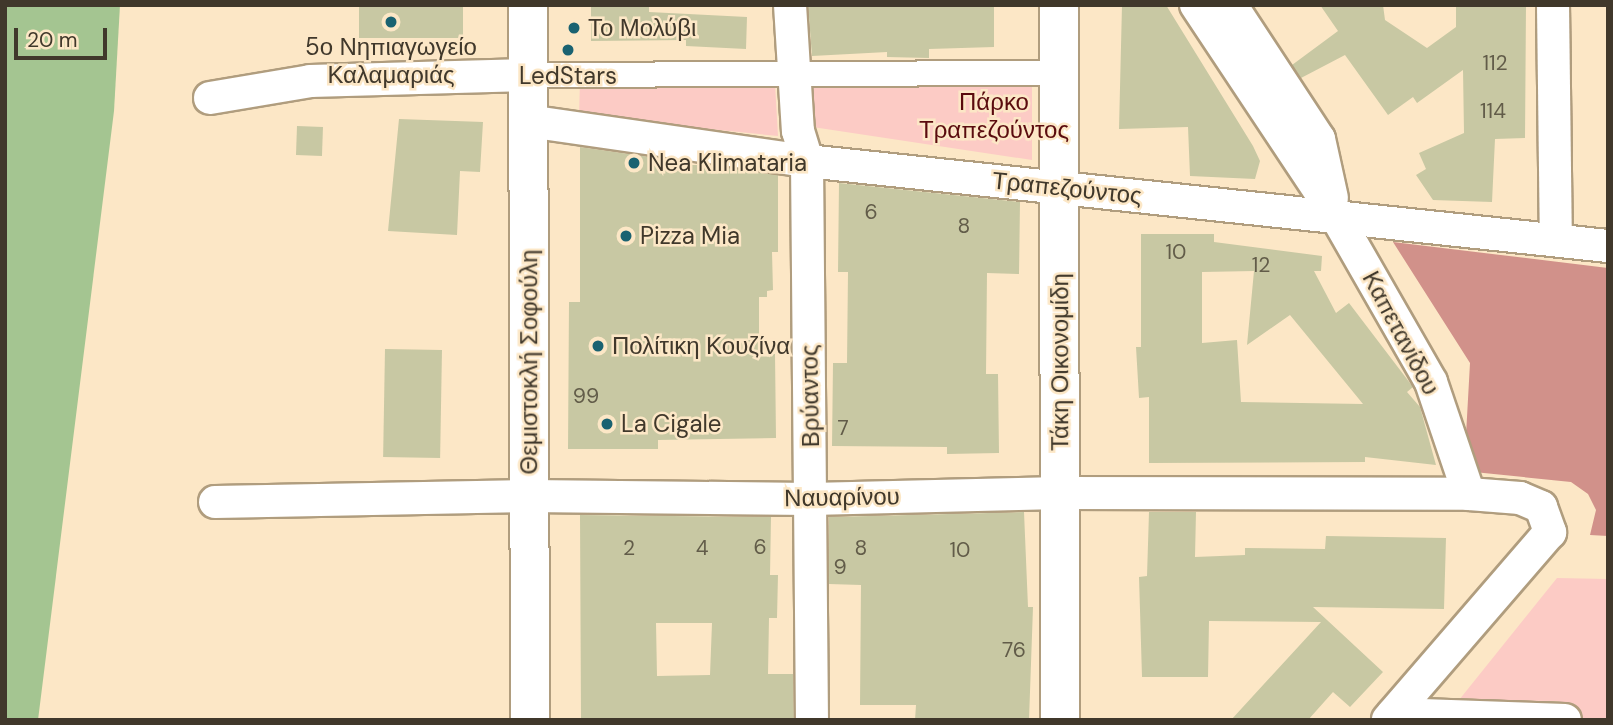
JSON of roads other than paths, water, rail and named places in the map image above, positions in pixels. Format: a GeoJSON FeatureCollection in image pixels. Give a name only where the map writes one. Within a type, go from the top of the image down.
{"type":"FeatureCollection","features":[{"type":"Feature","properties":{"kind":"main road","name":"Θεμιστοκλή Σοφούλη"},"geometry":{"type":"LineString","coordinates":[[528,5],[530,720]]}},
{"type":"Feature","properties":{"kind":"main road","name":"Τάκη Οικονομίδη"},"geometry":{"type":"LineString","coordinates":[[1059,5],[1060,720]]}},
{"type":"Feature","properties":{"kind":"street","name":"Βρύαντος"},"geometry":{"type":"LineString","coordinates":[[790,5],[798,131],[807,161],[813,720]]}},
{"type":"Feature","properties":{"kind":"street","name":"Καπετανίδου"},"geometry":{"type":"LineString","coordinates":[[1196,5],[1336,216],[1431,382],[1469,494]]}},
{"type":"Feature","properties":{"kind":"street","name":"Καπετανίδου"},"geometry":{"type":"LineString","coordinates":[[1231,5],[1319,139],[1336,216]]}},
{"type":"Feature","properties":{"kind":"street"},"geometry":{"type":"LineString","coordinates":[[1553,5],[1556,239]]}},
{"type":"Feature","properties":{"kind":"street"},"geometry":{"type":"LineString","coordinates":[[210,98],[310,81],[528,75],[1059,72]]}},
{"type":"Feature","properties":{"kind":"street","name":"Τραπεζούντος"},"geometry":{"type":"LineString","coordinates":[[528,121],[807,161],[1608,246]]}},
{"type":"Feature","properties":{"kind":"street","name":"Ναυαρίνου"},"geometry":{"type":"LineString","coordinates":[[215,502],[529,496],[811,499],[1060,493],[1469,494],[1520,498],[1541,507],[1550,533],[1390,717]]}},
{"type":"Feature","properties":{"kind":"street"},"geometry":{"type":"LineString","coordinates":[[1390,717],[1565,720]]}},
{"type":"Feature","properties":{"kind":"place","name":"5ο Νηπιαγωγείο Καλαμαριάς"},"geometry":{"type":"Point","coordinates":[391,22]}},
{"type":"Feature","properties":{"kind":"place","name":"Το Μολύβι"},"geometry":{"type":"Point","coordinates":[574,28]}},
{"type":"Feature","properties":{"kind":"place","name":"LedStars"},"geometry":{"type":"Point","coordinates":[568,50]}},
{"type":"Feature","properties":{"kind":"place","name":"Nea Klimataria"},"geometry":{"type":"Point","coordinates":[634,163]}},
{"type":"Feature","properties":{"kind":"place","name":"Pizza Mia"},"geometry":{"type":"Point","coordinates":[626,236]}},
{"type":"Feature","properties":{"kind":"place","name":"Πολίτικη Κουζίνα"},"geometry":{"type":"Point","coordinates":[598,346]}},
{"type":"Feature","properties":{"kind":"place","name":"La Cigale"},"geometry":{"type":"Point","coordinates":[607,424]}},
{"type":"Feature","properties":{"kind":"park label","name":"Πάρκο Τραπεζούντος"},"geometry":{"type":"Point","coordinates":[994,116]}}]}
